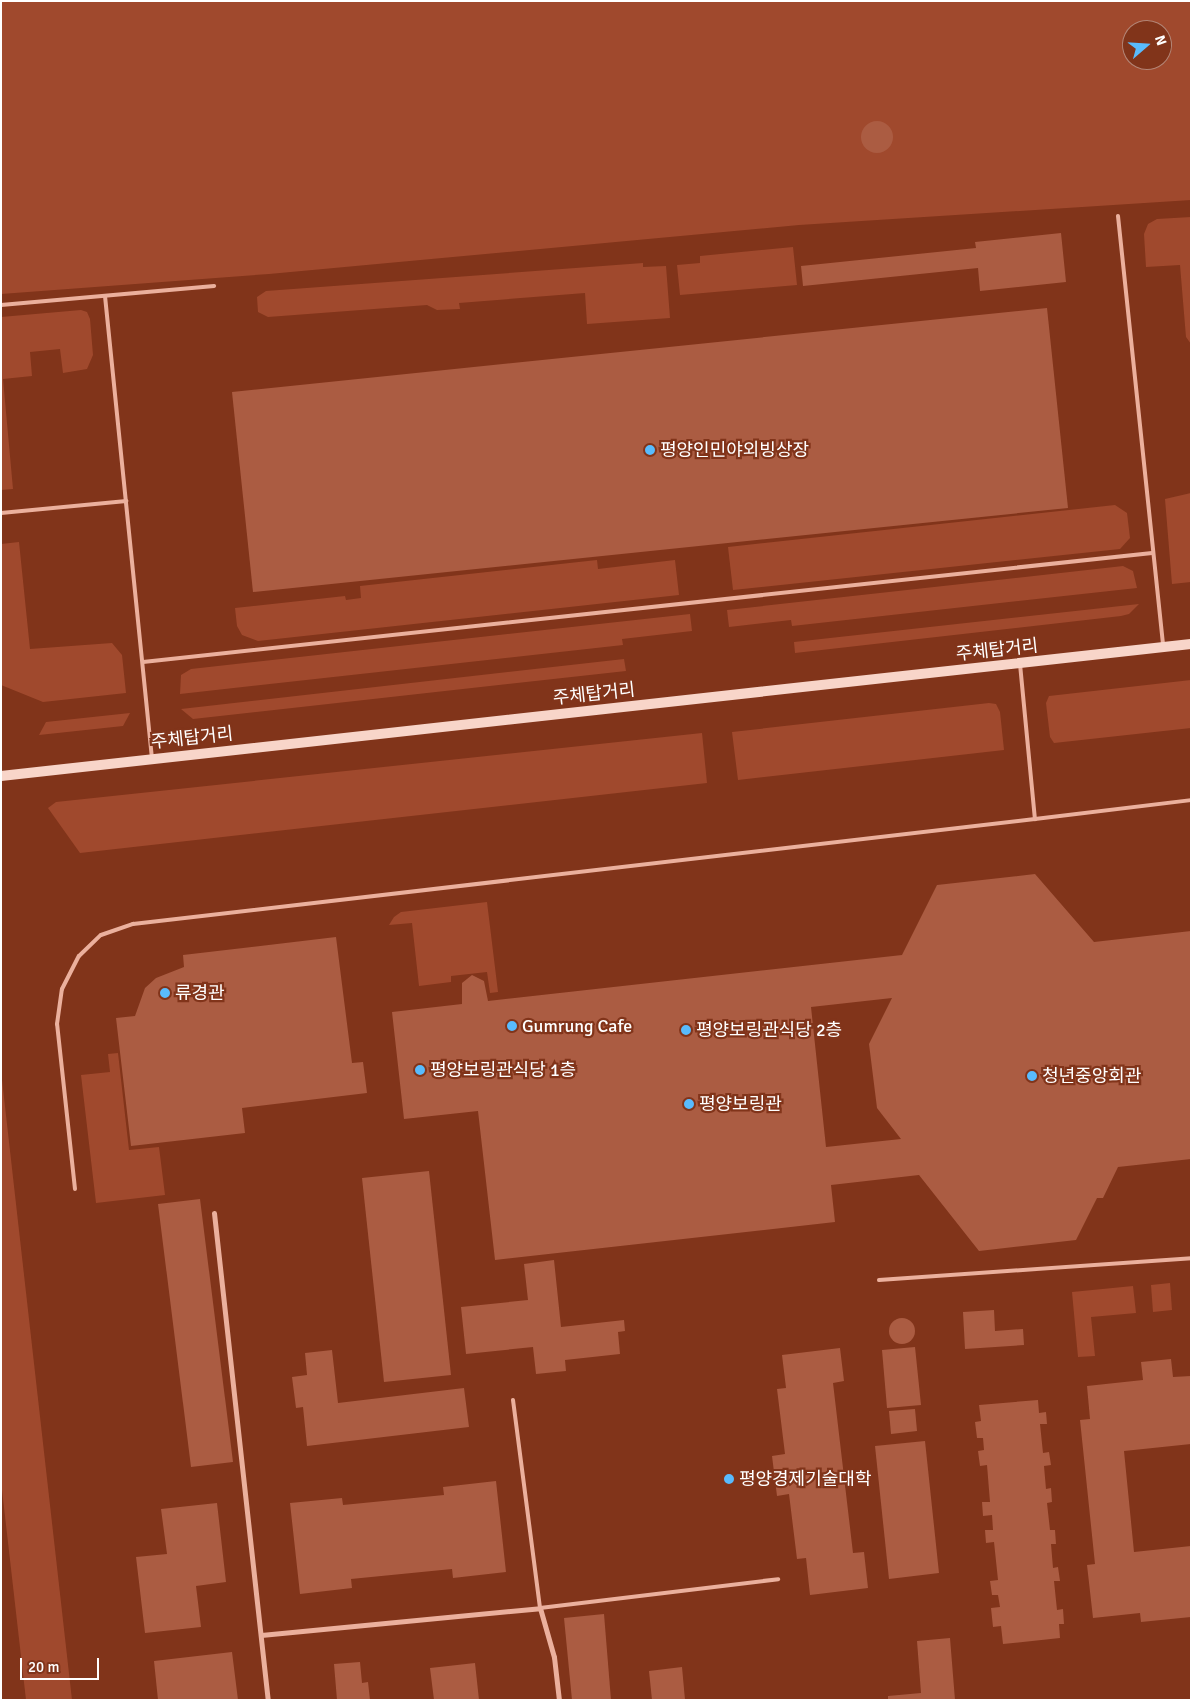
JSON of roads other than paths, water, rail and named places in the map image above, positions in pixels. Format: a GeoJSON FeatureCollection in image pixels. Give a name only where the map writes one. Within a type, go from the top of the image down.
{"type":"FeatureCollection","features":[{"type":"Feature","properties":{"kind":"main road","name":"주체탑거리"},"geometry":{"type":"LineString","coordinates":[[1,776],[1191,644]]}},
{"type":"Feature","properties":{"kind":"street"},"geometry":{"type":"LineString","coordinates":[[214,1213],[268,1700]]}},
{"type":"Feature","properties":{"kind":"street"},"geometry":{"type":"LineString","coordinates":[[261,1635],[540,1608],[554,1657],[559,1700]]}},
{"type":"Feature","properties":{"kind":"lane"},"geometry":{"type":"LineString","coordinates":[[1118,216],[1163,647]]}},
{"type":"Feature","properties":{"kind":"lane"},"geometry":{"type":"LineString","coordinates":[[1,305],[214,286]]}},
{"type":"Feature","properties":{"kind":"lane"},"geometry":{"type":"LineString","coordinates":[[105,296],[152,759]]}},
{"type":"Feature","properties":{"kind":"lane"},"geometry":{"type":"LineString","coordinates":[[1,512],[126,501]]}},
{"type":"Feature","properties":{"kind":"lane"},"geometry":{"type":"LineString","coordinates":[[143,662],[1152,553]]}},
{"type":"Feature","properties":{"kind":"lane"},"geometry":{"type":"LineString","coordinates":[[1020,664],[1035,819]]}},
{"type":"Feature","properties":{"kind":"lane"},"geometry":{"type":"LineString","coordinates":[[76,1189],[56,1024],[62,989],[80,956],[101,935],[133,924],[1191,800]]}},
{"type":"Feature","properties":{"kind":"lane"},"geometry":{"type":"LineString","coordinates":[[879,1280],[1191,1258]]}},
{"type":"Feature","properties":{"kind":"lane"},"geometry":{"type":"LineString","coordinates":[[513,1400],[540,1608],[778,1579]]}},
{"type":"Feature","properties":{"kind":"place","name":"평양인민야외빙상장"},"geometry":{"type":"Point","coordinates":[650,450]}},
{"type":"Feature","properties":{"kind":"place","name":"류경관"},"geometry":{"type":"Point","coordinates":[165,993]}},
{"type":"Feature","properties":{"kind":"place","name":"Gumrung Cafe"},"geometry":{"type":"Point","coordinates":[512,1026]}},
{"type":"Feature","properties":{"kind":"place","name":"평양보링관식당 2층"},"geometry":{"type":"Point","coordinates":[686,1030]}},
{"type":"Feature","properties":{"kind":"place","name":"평양보링관식당 1층"},"geometry":{"type":"Point","coordinates":[420,1070]}},
{"type":"Feature","properties":{"kind":"place","name":"청년중앙회관"},"geometry":{"type":"Point","coordinates":[1032,1076]}},
{"type":"Feature","properties":{"kind":"place","name":"평양보링관"},"geometry":{"type":"Point","coordinates":[689,1104]}},
{"type":"Feature","properties":{"kind":"place","name":"평양경제기술대학"},"geometry":{"type":"Point","coordinates":[729,1479]}}]}
